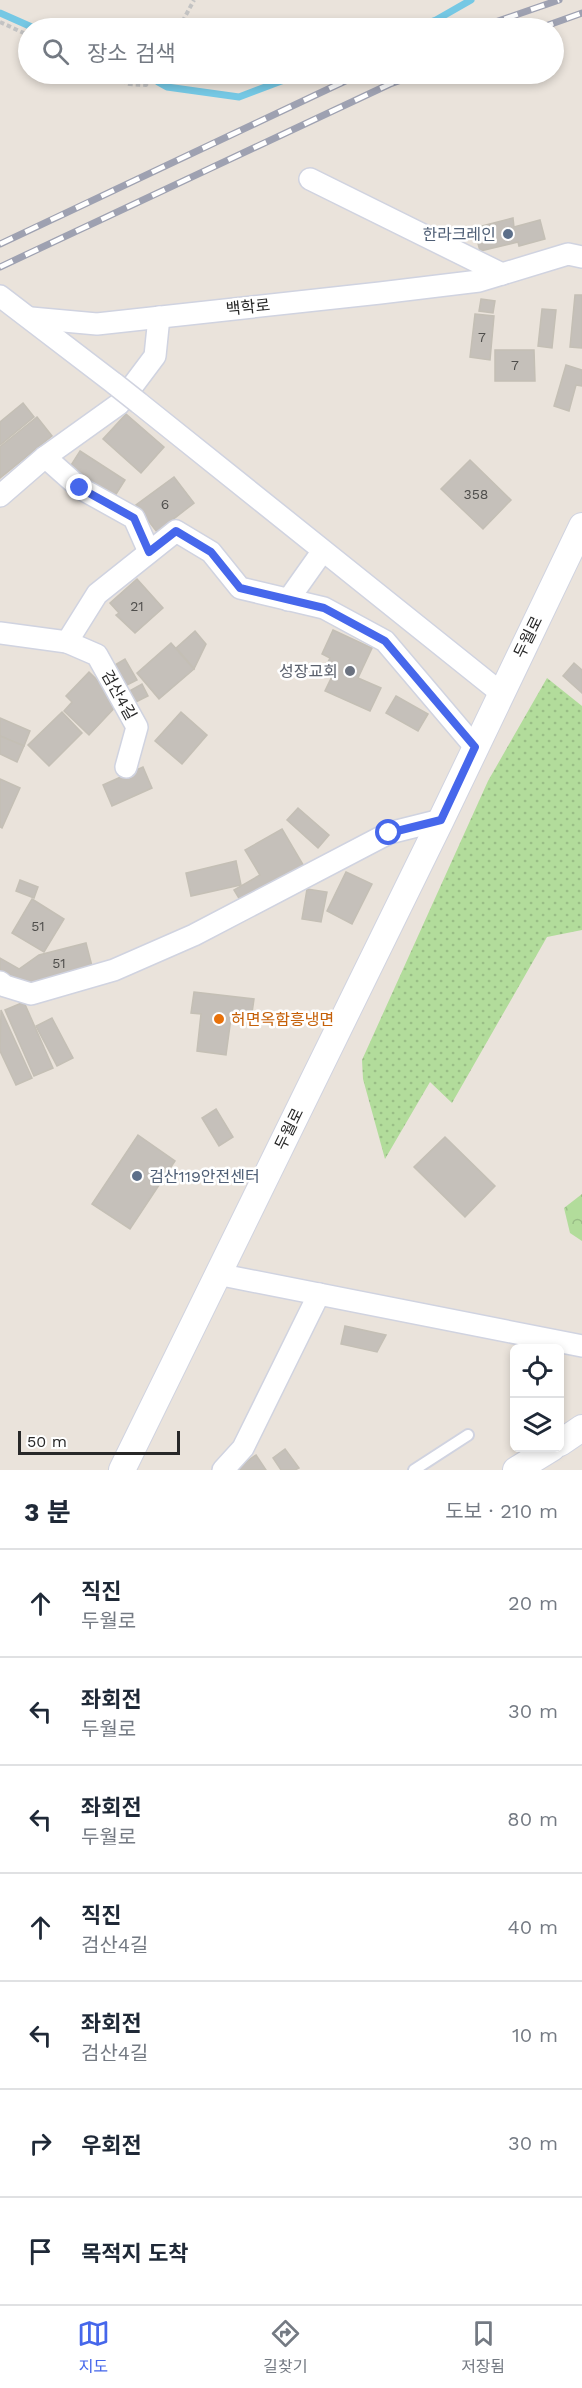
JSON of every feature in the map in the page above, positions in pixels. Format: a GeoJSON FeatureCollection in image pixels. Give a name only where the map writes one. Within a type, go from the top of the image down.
{"type":"FeatureCollection","features":[{"type":"Feature","properties":{"kind":"street"},"geometry":{"type":"LineString","coordinates":[[310,178],[502,274]]}},
{"type":"Feature","properties":{"kind":"street","name":"백학로"},"geometry":{"type":"LineString","coordinates":[[30,318],[97,324],[479,281],[577,253]]}},
{"type":"Feature","properties":{"kind":"street"},"geometry":{"type":"LineString","coordinates":[[0,296],[116,384],[322,552],[501,693]]}},
{"type":"Feature","properties":{"kind":"street"},"geometry":{"type":"LineString","coordinates":[[0,496],[45,457],[119,404],[155,356],[159,317]]}},
{"type":"Feature","properties":{"kind":"street"},"geometry":{"type":"LineString","coordinates":[[45,457],[80,488],[134,518],[149,552]]}},
{"type":"Feature","properties":{"kind":"street","name":"두월로"},"geometry":{"type":"LineString","coordinates":[[122,1470],[441,820],[582,526]]}},
{"type":"Feature","properties":{"kind":"street"},"geometry":{"type":"LineString","coordinates":[[66,642],[97,594],[176,531],[211,552],[240,588],[324,608],[385,641],[475,747]]}},
{"type":"Feature","properties":{"kind":"street"},"geometry":{"type":"LineString","coordinates":[[288,600],[322,552]]}},
{"type":"Feature","properties":{"kind":"street","name":"검산4길"},"geometry":{"type":"LineString","coordinates":[[0,633],[66,642],[97,655],[137,727],[126,767]]}},
{"type":"Feature","properties":{"kind":"street"},"geometry":{"type":"LineString","coordinates":[[0,982],[5,987],[31,994],[114,970],[194,935],[389,833],[441,820]]}},
{"type":"Feature","properties":{"kind":"street"},"geometry":{"type":"LineString","coordinates":[[217,1274],[582,1346]]}},
{"type":"Feature","properties":{"kind":"street"},"geometry":{"type":"LineString","coordinates":[[223,1470],[243,1448],[319,1294]]}},
{"type":"Feature","properties":{"kind":"street"},"geometry":{"type":"LineString","coordinates":[[564,1440],[582,1428]]}},
{"type":"Feature","properties":{"kind":"street"},"geometry":{"type":"LineString","coordinates":[[516,1470],[545,1452]]}},
{"type":"Feature","properties":{"kind":"lane"},"geometry":{"type":"LineString","coordinates":[[414,1470],[468,1435]]}},
{"type":"Feature","properties":{"kind":"path"},"geometry":{"type":"LineString","coordinates":[[184,18],[194,0]]}},
{"type":"Feature","properties":{"kind":"path"},"geometry":{"type":"LineString","coordinates":[[0,22],[18,30]]}},
{"type":"Feature","properties":{"kind":"path"},"geometry":{"type":"LineString","coordinates":[[129,84],[147,84]]}},
{"type":"Feature","properties":{"kind":"green space"},"geometry":{"type":"Polygon","coordinates":[[[547,678],[582,706],[582,930],[547,937],[452,1103],[430,1082],[385,1159],[363,1079],[362,1060],[488,781],[547,678]]]}},
{"type":"Feature","properties":{"kind":"green space"},"geometry":{"type":"Polygon","coordinates":[[[582,1194],[582,1241],[570,1233],[564,1208],[582,1194]]]}},
{"type":"Feature","properties":{"kind":"building"},"geometry":{"type":"Polygon","coordinates":[[[513,218],[514,227],[540,220],[545,239],[519,246],[518,242],[480,251],[474,228],[513,218]]]}},
{"type":"Feature","properties":{"kind":"building"},"geometry":{"type":"Polygon","coordinates":[[[575,295],[582,295],[582,348],[570,347],[575,295]]]}},
{"type":"Feature","properties":{"kind":"building"},"geometry":{"type":"Polygon","coordinates":[[[481,299],[495,301],[493,313],[479,311],[481,299]]]}},
{"type":"Feature","properties":{"kind":"building"},"geometry":{"type":"Polygon","coordinates":[[[542,309],[556,310],[552,348],[538,346],[542,309]]]}},
{"type":"Feature","properties":{"kind":"building"},"geometry":{"type":"Polygon","coordinates":[[[475,314],[494,316],[490,360],[470,357],[475,314]]]}},
{"type":"Feature","properties":{"kind":"building"},"geometry":{"type":"Polygon","coordinates":[[[495,350],[534,350],[535,381],[495,381],[495,350]]]}},
{"type":"Feature","properties":{"kind":"building"},"geometry":{"type":"Polygon","coordinates":[[[566,365],[582,370],[582,386],[576,385],[569,411],[554,406],[566,365]]]}},
{"type":"Feature","properties":{"kind":"building"},"geometry":{"type":"Polygon","coordinates":[[[23,403],[34,417],[0,445],[0,422],[23,403]]]}},
{"type":"Feature","properties":{"kind":"building"},"geometry":{"type":"Polygon","coordinates":[[[126,414],[164,447],[141,473],[103,439],[126,414]]]}},
{"type":"Feature","properties":{"kind":"building"},"geometry":{"type":"Polygon","coordinates":[[[37,417],[52,436],[0,478],[0,447],[37,417]]]}},
{"type":"Feature","properties":{"kind":"building"},"geometry":{"type":"Polygon","coordinates":[[[80,451],[125,480],[113,499],[68,470],[80,451]]]}},
{"type":"Feature","properties":{"kind":"building"},"geometry":{"type":"Polygon","coordinates":[[[470,460],[511,500],[483,529],[441,489],[470,460]]]}},
{"type":"Feature","properties":{"kind":"building"},"geometry":{"type":"Polygon","coordinates":[[[174,477],[194,503],[157,532],[136,505],[174,477]]]}},
{"type":"Feature","properties":{"kind":"building"},"geometry":{"type":"Polygon","coordinates":[[[137,579],[163,608],[135,633],[116,615],[119,613],[110,603],[137,579]]]}},
{"type":"Feature","properties":{"kind":"building"},"geometry":{"type":"Polygon","coordinates":[[[333,630],[372,648],[358,678],[381,688],[370,711],[325,691],[336,668],[327,664],[330,658],[322,654],[333,630]]]}},
{"type":"Feature","properties":{"kind":"building"},"geometry":{"type":"Polygon","coordinates":[[[195,631],[206,644],[194,669],[176,648],[195,631]]]}},
{"type":"Feature","properties":{"kind":"building"},"geometry":{"type":"Polygon","coordinates":[[[171,643],[194,669],[159,699],[137,673],[171,643]]]}},
{"type":"Feature","properties":{"kind":"building"},"geometry":{"type":"Polygon","coordinates":[[[125,659],[137,680],[119,689],[108,669],[125,659]]]}},
{"type":"Feature","properties":{"kind":"building"},"geometry":{"type":"Polygon","coordinates":[[[574,663],[582,670],[582,693],[563,676],[574,663]]]}},
{"type":"Feature","properties":{"kind":"building"},"geometry":{"type":"Polygon","coordinates":[[[89,672],[120,702],[89,735],[64,711],[72,702],[66,696],[89,672]]]}},
{"type":"Feature","properties":{"kind":"building"},"geometry":{"type":"Polygon","coordinates":[[[142,684],[148,696],[130,705],[124,694],[142,684]]]}},
{"type":"Feature","properties":{"kind":"building"},"geometry":{"type":"Polygon","coordinates":[[[396,696],[428,714],[418,731],[386,713],[396,696]]]}},
{"type":"Feature","properties":{"kind":"building"},"geometry":{"type":"Polygon","coordinates":[[[62,712],[82,733],[49,766],[28,745],[62,712]]]}},
{"type":"Feature","properties":{"kind":"building"},"geometry":{"type":"Polygon","coordinates":[[[181,712],[207,735],[182,764],[155,741],[181,712]]]}},
{"type":"Feature","properties":{"kind":"building"},"geometry":{"type":"Polygon","coordinates":[[[0,718],[30,731],[24,746],[0,736],[0,718]]]}},
{"type":"Feature","properties":{"kind":"building"},"geometry":{"type":"Polygon","coordinates":[[[0,736],[24,746],[17,762],[0,754],[0,736]]]}},
{"type":"Feature","properties":{"kind":"building"},"geometry":{"type":"Polygon","coordinates":[[[143,767],[152,788],[112,806],[103,785],[143,767]]]}},
{"type":"Feature","properties":{"kind":"building"},"geometry":{"type":"Polygon","coordinates":[[[0,779],[20,788],[2,828],[0,827],[0,779]]]}},
{"type":"Feature","properties":{"kind":"building"},"geometry":{"type":"Polygon","coordinates":[[[298,808],[329,835],[318,848],[287,820],[298,808]]]}},
{"type":"Feature","properties":{"kind":"building"},"geometry":{"type":"Polygon","coordinates":[[[282,829],[305,868],[243,905],[234,890],[260,875],[245,850],[282,829]]]}},
{"type":"Feature","properties":{"kind":"building"},"geometry":{"type":"Polygon","coordinates":[[[236,861],[241,885],[191,896],[186,873],[236,861]]]}},
{"type":"Feature","properties":{"kind":"building"},"geometry":{"type":"Polygon","coordinates":[[[346,872],[372,884],[352,924],[327,911],[346,872]]]}},
{"type":"Feature","properties":{"kind":"building"},"geometry":{"type":"Polygon","coordinates":[[[20,880],[38,887],[34,898],[16,891],[20,880]]]}},
{"type":"Feature","properties":{"kind":"building"},"geometry":{"type":"Polygon","coordinates":[[[307,889],[327,892],[321,922],[302,919],[307,889]]]}},
{"type":"Feature","properties":{"kind":"building"},"geometry":{"type":"Polygon","coordinates":[[[32,899],[64,919],[44,952],[12,933],[32,899]]]}},
{"type":"Feature","properties":{"kind":"building"},"geometry":{"type":"Polygon","coordinates":[[[86,943],[93,970],[26,988],[0,973],[0,958],[19,969],[39,955],[86,943]]]}},
{"type":"Feature","properties":{"kind":"building"},"geometry":{"type":"Polygon","coordinates":[[[194,992],[254,999],[251,1020],[231,1018],[226,1055],[197,1051],[201,1014],[191,1013],[194,992]]]}},
{"type":"Feature","properties":{"kind":"building"},"geometry":{"type":"Polygon","coordinates":[[[24,1002],[53,1068],[34,1076],[5,1010],[24,1002]]]}},
{"type":"Feature","properties":{"kind":"building"},"geometry":{"type":"Polygon","coordinates":[[[1,1010],[32,1078],[16,1085],[0,1051],[1,1010]]]}},
{"type":"Feature","properties":{"kind":"building"},"geometry":{"type":"Polygon","coordinates":[[[52,1018],[73,1058],[57,1066],[36,1026],[52,1018]]]}},
{"type":"Feature","properties":{"kind":"building"},"geometry":{"type":"Polygon","coordinates":[[[216,1109],[233,1137],[219,1146],[202,1118],[216,1109]]]}},
{"type":"Feature","properties":{"kind":"building"},"geometry":{"type":"Polygon","coordinates":[[[138,1135],[175,1161],[130,1229],[92,1204],[138,1135]]]}},
{"type":"Feature","properties":{"kind":"building"},"geometry":{"type":"Polygon","coordinates":[[[445,1137],[495,1186],[465,1217],[414,1167],[445,1137]]]}},
{"type":"Feature","properties":{"kind":"building"},"geometry":{"type":"Polygon","coordinates":[[[345,1326],[386,1335],[377,1352],[341,1344],[345,1326]]]}},
{"type":"Feature","properties":{"kind":"building"},"geometry":{"type":"Polygon","coordinates":[[[285,1449],[299,1468],[281,1470],[273,1458],[285,1449]]]}},
{"type":"Feature","properties":{"kind":"building"},"geometry":{"type":"Polygon","coordinates":[[[256,1455],[266,1470],[236,1470],[236,1469],[256,1455]]]}},
{"type":"Feature","properties":{"kind":"waterway"},"geometry":{"type":"LineString","coordinates":[[440,18],[471,0]]}},
{"type":"Feature","properties":{"kind":"waterway"},"geometry":{"type":"LineString","coordinates":[[0,13],[18,21]]}},
{"type":"Feature","properties":{"kind":"waterway"},"geometry":{"type":"LineString","coordinates":[[162,84],[167,87],[239,97],[273,84]]}},
{"type":"Feature","properties":{"kind":"railway"},"geometry":{"type":"LineString","coordinates":[[507,18],[559,0]]}},
{"type":"Feature","properties":{"kind":"railway"},"geometry":{"type":"LineString","coordinates":[[564,19],[582,13]]}},
{"type":"Feature","properties":{"kind":"railway"},"geometry":{"type":"LineString","coordinates":[[0,244],[339,84]]}},
{"type":"Feature","properties":{"kind":"railway"},"geometry":{"type":"LineString","coordinates":[[0,267],[390,84]]}},
{"type":"Feature","properties":{"kind":"place","name":"한라크레인"},"geometry":{"type":"Point","coordinates":[508,234]}},
{"type":"Feature","properties":{"kind":"place","name":"성장교회"},"geometry":{"type":"Point","coordinates":[350,671]}},
{"type":"Feature","properties":{"kind":"place","name":"허면옥함흥냉면"},"geometry":{"type":"Point","coordinates":[219,1019]}},
{"type":"Feature","properties":{"kind":"place","name":"검산119안전센터"},"geometry":{"type":"Point","coordinates":[137,1176]}},
{"type":"Feature","properties":{"kind":"route"},"geometry":{"type":"LineString","coordinates":[[80,488],[134,518],[149,552],[176,531],[211,552],[240,588],[324,608],[385,641],[475,747],[441,820],[389,833]]}}]}
